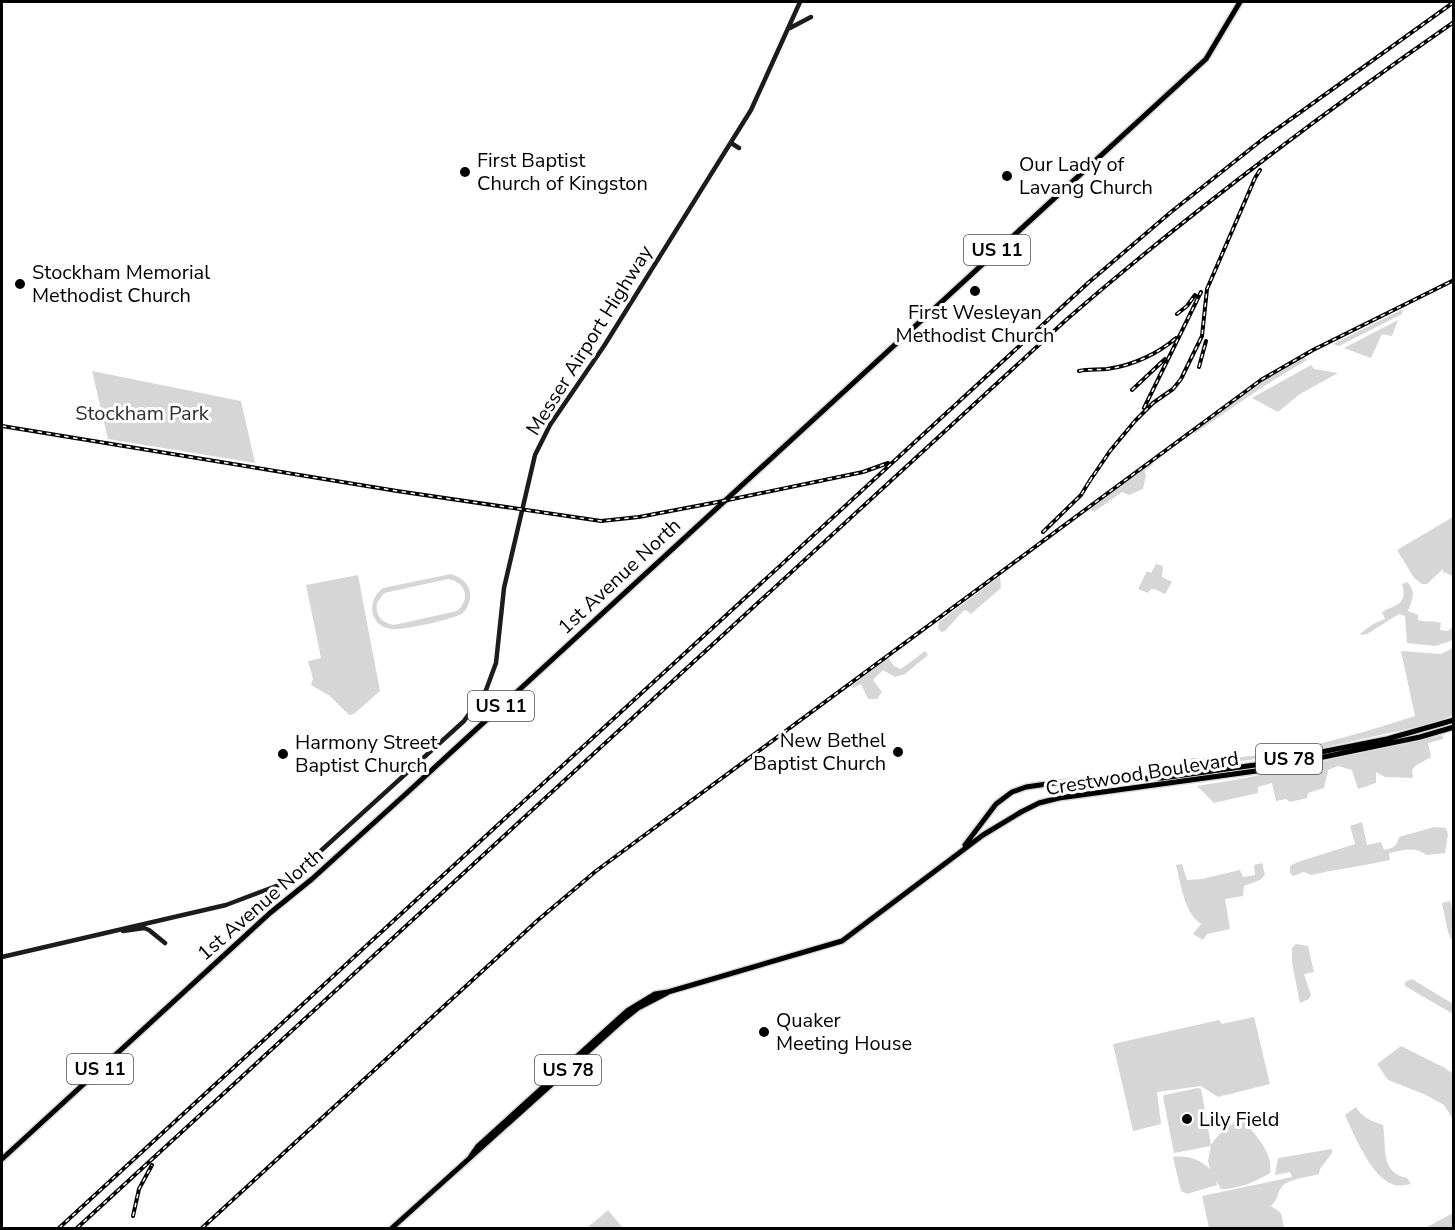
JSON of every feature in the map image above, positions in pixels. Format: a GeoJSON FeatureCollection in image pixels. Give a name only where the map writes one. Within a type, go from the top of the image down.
{"type":"FeatureCollection","features":[{"type":"Feature","properties":{"kind":"main road","name":"Messer Airport Highway"},"geometry":{"type":"LineString","coordinates":[[2,957],[228,905],[279,885],[293,876],[464,721],[486,690],[496,663],[504,588],[535,455],[543,437],[604,346],[751,110],[800,2]]}},
{"type":"Feature","properties":{"kind":"main road","name":"1st Avenue North"},"geometry":{"type":"LineString","coordinates":[[2,1159],[270,913],[312,879],[409,791],[1206,59],[1240,2]]}},
{"type":"Feature","properties":{"kind":"main road"},"geometry":{"type":"LineString","coordinates":[[788,29],[811,17]]}},
{"type":"Feature","properties":{"kind":"main road"},"geometry":{"type":"LineString","coordinates":[[731,143],[739,148]]}},
{"type":"Feature","properties":{"kind":"main road","name":"Crestwood Boulevard"},"geometry":{"type":"LineString","coordinates":[[963,849],[991,809],[1012,792],[1034,785],[1162,778],[1255,765],[1388,739],[1454,720]]}},
{"type":"Feature","properties":{"kind":"main road","name":"Crestwood Boulevard"},"geometry":{"type":"LineString","coordinates":[[963,849],[1027,809],[1052,799],[1256,771],[1413,738],[1454,727]]}},
{"type":"Feature","properties":{"kind":"main road","name":"US 78"},"geometry":{"type":"LineString","coordinates":[[392,1228],[621,1015],[643,1000],[661,992],[668,992],[842,940],[963,849]]}},
{"type":"Feature","properties":{"kind":"main road"},"geometry":{"type":"LineString","coordinates":[[120,930],[127,932],[144,928],[165,943]]}},
{"type":"Feature","properties":{"kind":"green space"},"geometry":{"type":"Polygon","coordinates":[[[1403,309],[1402,314],[1339,346],[1333,344],[1403,309]]]}},
{"type":"Feature","properties":{"kind":"green space"},"geometry":{"type":"Polygon","coordinates":[[[1398,320],[1392,336],[1382,334],[1371,358],[1344,348],[1398,320]]]}},
{"type":"Feature","properties":{"kind":"green space"},"geometry":{"type":"Polygon","coordinates":[[[1304,357],[1307,360],[1264,386],[1194,434],[1194,431],[1260,383],[1304,357]]]}},
{"type":"Feature","properties":{"kind":"green space"},"geometry":{"type":"Polygon","coordinates":[[[1311,365],[1314,369],[1338,373],[1300,394],[1278,412],[1252,398],[1311,365]]]}},
{"type":"Feature","properties":{"kind":"green space","name":"Stockham Park"},"geometry":{"type":"Polygon","coordinates":[[[92,371],[241,401],[255,463],[108,439],[92,371]]]}},
{"type":"Feature","properties":{"kind":"green space"},"geometry":{"type":"Polygon","coordinates":[[[1152,463],[1153,465],[1144,471],[1146,475],[1143,489],[1129,495],[1122,492],[1094,512],[1090,509],[1152,463]]]}},
{"type":"Feature","properties":{"kind":"green space"},"geometry":{"type":"Polygon","coordinates":[[[1453,517],[1453,576],[1443,572],[1443,569],[1427,584],[1422,584],[1414,578],[1397,550],[1453,517]]]}},
{"type":"Feature","properties":{"kind":"green space"},"geometry":{"type":"Polygon","coordinates":[[[1156,564],[1163,566],[1162,577],[1172,582],[1165,594],[1155,589],[1151,589],[1148,593],[1138,589],[1147,571],[1151,573],[1156,564]]]}},
{"type":"Feature","properties":{"kind":"green space"},"geometry":{"type":"Polygon","coordinates":[[[451,574],[460,578],[469,588],[470,598],[466,609],[458,615],[440,621],[391,629],[378,623],[372,612],[374,599],[383,588],[451,574]],[[448,579],[384,593],[377,603],[378,615],[382,620],[394,625],[457,611],[465,596],[462,587],[448,579]]]}},
{"type":"Feature","properties":{"kind":"green space"},"geometry":{"type":"Polygon","coordinates":[[[358,575],[380,691],[354,714],[349,715],[330,696],[311,685],[313,679],[308,661],[321,658],[306,585],[358,575]]]}},
{"type":"Feature","properties":{"kind":"green space"},"geometry":{"type":"Polygon","coordinates":[[[1000,576],[1001,588],[971,614],[966,610],[963,611],[945,631],[941,632],[938,628],[939,622],[1000,576]]]}},
{"type":"Feature","properties":{"kind":"green space"},"geometry":{"type":"Polygon","coordinates":[[[1407,582],[1413,593],[1408,611],[1418,615],[1418,620],[1441,623],[1440,630],[1448,631],[1453,627],[1453,640],[1435,646],[1407,643],[1405,616],[1399,614],[1367,634],[1361,635],[1373,624],[1385,619],[1382,612],[1402,600],[1404,596],[1402,584],[1407,582]]]}},
{"type":"Feature","properties":{"kind":"green space"},"geometry":{"type":"Polygon","coordinates":[[[1453,648],[1453,715],[1434,723],[1308,751],[1189,769],[1191,758],[1276,753],[1360,733],[1415,716],[1401,651],[1441,654],[1453,648]]]}},
{"type":"Feature","properties":{"kind":"green space"},"geometry":{"type":"Polygon","coordinates":[[[925,651],[928,655],[905,674],[895,677],[883,670],[873,680],[882,692],[877,699],[868,699],[861,684],[853,688],[851,686],[888,657],[894,666],[901,669],[925,651]]]}},
{"type":"Feature","properties":{"kind":"green space"},"geometry":{"type":"Polygon","coordinates":[[[1443,735],[1443,739],[1428,743],[1431,757],[1415,766],[1412,770],[1413,778],[1385,777],[1376,772],[1376,783],[1358,789],[1352,770],[1338,766],[1328,770],[1324,788],[1308,793],[1307,798],[1290,802],[1286,799],[1276,801],[1272,783],[1258,787],[1258,793],[1214,803],[1197,786],[1246,778],[1443,735]]]}},
{"type":"Feature","properties":{"kind":"green space"},"geometry":{"type":"Polygon","coordinates":[[[1362,822],[1367,845],[1381,842],[1384,850],[1394,846],[1399,837],[1434,827],[1446,828],[1448,834],[1445,853],[1427,855],[1418,850],[1404,850],[1389,853],[1390,860],[1311,875],[1304,872],[1293,876],[1290,873],[1290,866],[1298,862],[1355,844],[1350,826],[1362,822]]]}},
{"type":"Feature","properties":{"kind":"green space"},"geometry":{"type":"Polygon","coordinates":[[[1262,863],[1265,875],[1260,880],[1244,886],[1243,896],[1225,899],[1230,929],[1207,934],[1203,940],[1193,934],[1201,924],[1195,919],[1187,905],[1176,865],[1182,864],[1187,880],[1240,870],[1243,877],[1255,875],[1254,865],[1262,863]]]}},
{"type":"Feature","properties":{"kind":"green space"},"geometry":{"type":"Polygon","coordinates":[[[1450,901],[1453,911],[1453,943],[1448,932],[1442,903],[1450,901]]]}},
{"type":"Feature","properties":{"kind":"green space"},"geometry":{"type":"Polygon","coordinates":[[[1296,944],[1308,946],[1314,972],[1304,974],[1311,995],[1309,999],[1300,1003],[1292,963],[1292,948],[1296,944]]]}},
{"type":"Feature","properties":{"kind":"green space"},"geometry":{"type":"Polygon","coordinates":[[[1412,979],[1453,1004],[1453,1014],[1405,986],[1405,982],[1412,979]]]}},
{"type":"Feature","properties":{"kind":"green space"},"geometry":{"type":"Polygon","coordinates":[[[1254,1017],[1270,1084],[1218,1097],[1201,1086],[1157,1092],[1161,1124],[1133,1131],[1113,1044],[1219,1020],[1222,1024],[1254,1017]]]}},
{"type":"Feature","properties":{"kind":"green space"},"geometry":{"type":"Polygon","coordinates":[[[1401,1046],[1453,1074],[1453,1119],[1444,1105],[1424,1094],[1388,1080],[1377,1064],[1401,1046]]]}},
{"type":"Feature","properties":{"kind":"green space"},"geometry":{"type":"Polygon","coordinates":[[[1201,1089],[1211,1145],[1225,1129],[1243,1120],[1267,1152],[1271,1166],[1270,1173],[1253,1182],[1233,1188],[1221,1189],[1216,1180],[1217,1185],[1187,1194],[1181,1191],[1173,1157],[1193,1158],[1210,1169],[1208,1161],[1211,1146],[1174,1153],[1163,1097],[1201,1089]]]}},
{"type":"Feature","properties":{"kind":"green space"},"geometry":{"type":"Polygon","coordinates":[[[1356,1107],[1368,1119],[1383,1125],[1388,1164],[1398,1175],[1407,1178],[1411,1184],[1399,1186],[1392,1184],[1384,1180],[1370,1164],[1345,1115],[1356,1107]]]}},
{"type":"Feature","properties":{"kind":"green space"},"geometry":{"type":"Polygon","coordinates":[[[1332,1149],[1332,1153],[1319,1174],[1293,1180],[1281,1188],[1271,1206],[1281,1213],[1284,1228],[1209,1228],[1202,1196],[1292,1177],[1290,1172],[1275,1175],[1278,1158],[1332,1149]]]}},
{"type":"Feature","properties":{"kind":"green space"},"geometry":{"type":"Polygon","coordinates":[[[608,1210],[623,1228],[587,1228],[608,1210]]]}},
{"type":"Feature","properties":{"kind":"green space"},"geometry":{"type":"Polygon","coordinates":[[[1453,1213],[1453,1228],[1425,1228],[1453,1213]]]}},
{"type":"Feature","properties":{"kind":"railway"},"geometry":{"type":"LineString","coordinates":[[59,1228],[1088,283],[1171,212],[1263,139],[1454,2]]}},
{"type":"Feature","properties":{"kind":"railway"},"geometry":{"type":"LineString","coordinates":[[77,1228],[1066,320],[1207,203],[1354,93],[1454,22]]}},
{"type":"Feature","properties":{"kind":"railway"},"geometry":{"type":"LineString","coordinates":[[1089,482],[1110,451],[1135,421],[1153,403],[1173,389],[1181,379],[1202,336],[1207,289],[1260,170]]}},
{"type":"Feature","properties":{"kind":"railway"},"geometry":{"type":"LineString","coordinates":[[202,1228],[538,920],[596,871],[1261,380],[1313,350],[1454,280]]}},
{"type":"Feature","properties":{"kind":"railway"},"geometry":{"type":"LineString","coordinates":[[1144,408],[1201,292]]}},
{"type":"Feature","properties":{"kind":"railway"},"geometry":{"type":"LineString","coordinates":[[1177,314],[1195,295]]}},
{"type":"Feature","properties":{"kind":"railway"},"geometry":{"type":"LineString","coordinates":[[1079,371],[1107,369],[1135,362],[1153,354],[1176,338]]}},
{"type":"Feature","properties":{"kind":"railway"},"geometry":{"type":"LineString","coordinates":[[1199,367],[1206,341]]}},
{"type":"Feature","properties":{"kind":"railway"},"geometry":{"type":"LineString","coordinates":[[1132,390],[1165,359]]}},
{"type":"Feature","properties":{"kind":"railway"},"geometry":{"type":"LineString","coordinates":[[2,426],[397,491],[601,521],[639,517],[723,501],[863,472],[888,463]]}},
{"type":"Feature","properties":{"kind":"railway"},"geometry":{"type":"LineString","coordinates":[[1043,532],[1081,495],[1092,477]]}},
{"type":"Feature","properties":{"kind":"railway"},"geometry":{"type":"LineString","coordinates":[[133,1216],[139,1189],[152,1165]]}},
{"type":"Feature","properties":{"kind":"place","name":"First Baptist Church of Kingston"},"geometry":{"type":"Point","coordinates":[465,172]}},
{"type":"Feature","properties":{"kind":"place","name":"Our Lady of Lavang Church"},"geometry":{"type":"Point","coordinates":[1007,176]}},
{"type":"Feature","properties":{"kind":"place","name":"Stockham Memorial Methodist Church"},"geometry":{"type":"Point","coordinates":[20,284]}},
{"type":"Feature","properties":{"kind":"place","name":"First Wesleyan Methodist Church"},"geometry":{"type":"Point","coordinates":[975,291]}},
{"type":"Feature","properties":{"kind":"place","name":"New Bethel Baptist Church"},"geometry":{"type":"Point","coordinates":[898,752]}},
{"type":"Feature","properties":{"kind":"place","name":"Harmony Street Baptist Church"},"geometry":{"type":"Point","coordinates":[283,754]}},
{"type":"Feature","properties":{"kind":"place","name":"Quaker Meeting House"},"geometry":{"type":"Point","coordinates":[764,1032]}},
{"type":"Feature","properties":{"kind":"place","name":"Lily Field"},"geometry":{"type":"Point","coordinates":[1187,1119]}}]}
